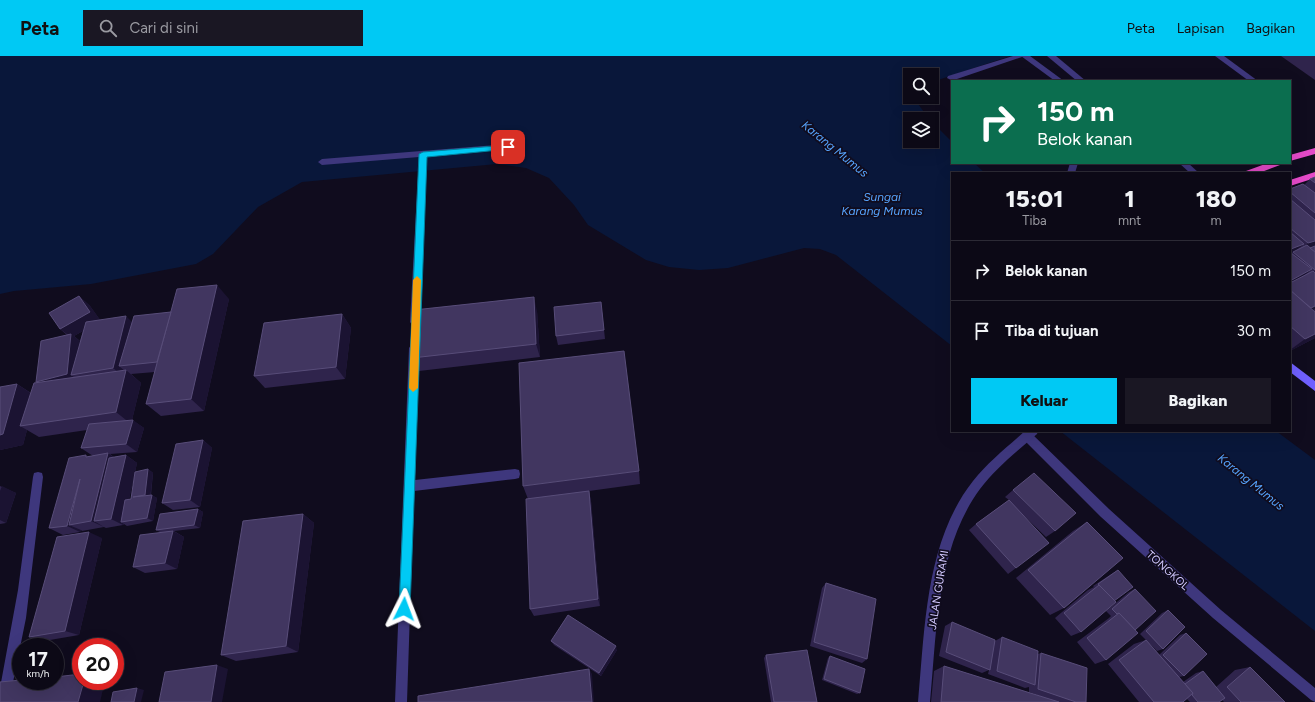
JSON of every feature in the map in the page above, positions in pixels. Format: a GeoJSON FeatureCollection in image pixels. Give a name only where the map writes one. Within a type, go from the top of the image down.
{"type":"FeatureCollection","features":[{"type":"Feature","properties":{"kind":"highway"},"geometry":{"type":"LineString","coordinates":[[1291,158],[1315,150]]}},
{"type":"Feature","properties":{"kind":"highway"},"geometry":{"type":"LineString","coordinates":[[1252,172],[1274,164]]}},
{"type":"Feature","properties":{"kind":"highway"},"geometry":{"type":"LineString","coordinates":[[1291,184],[1315,175]]}},
{"type":"Feature","properties":{"kind":"main road"},"geometry":{"type":"LineString","coordinates":[[1291,367],[1315,387]]}},
{"type":"Feature","properties":{"kind":"street"},"geometry":{"type":"LineString","coordinates":[[951,78],[1021,56]]}},
{"type":"Feature","properties":{"kind":"street"},"geometry":{"type":"LineString","coordinates":[[1025,56],[1059,80]]}},
{"type":"Feature","properties":{"kind":"street"},"geometry":{"type":"LineString","coordinates":[[1051,56],[1081,80]]}},
{"type":"Feature","properties":{"kind":"street"},"geometry":{"type":"LineString","coordinates":[[1219,56],[1253,80]]}},
{"type":"Feature","properties":{"kind":"street"},"geometry":{"type":"LineString","coordinates":[[322,162],[508,147]]}},
{"type":"Feature","properties":{"kind":"street"},"geometry":{"type":"LineString","coordinates":[[401,702],[423,154]]}},
{"type":"Feature","properties":{"kind":"street"},"geometry":{"type":"LineString","coordinates":[[1184,164],[1194,172]]}},
{"type":"Feature","properties":{"kind":"street","name":"TONGKOL"},"geometry":{"type":"LineString","coordinates":[[1030,433],[1117,524],[1217,614],[1315,696]]}},
{"type":"Feature","properties":{"kind":"street","name":"JALAN GURAMI"},"geometry":{"type":"LineString","coordinates":[[924,702],[938,578],[951,529],[975,487],[994,466],[1030,433]]}},
{"type":"Feature","properties":{"kind":"street"},"geometry":{"type":"LineString","coordinates":[[410,486],[515,474]]}},
{"type":"Feature","properties":{"kind":"street"},"geometry":{"type":"LineString","coordinates":[[3,702],[19,624],[30,554],[38,477]]}},
{"type":"Feature","properties":{"kind":"water"},"geometry":{"type":"Polygon","coordinates":[[[0,56],[1010,56],[939,80],[939,68],[903,68],[903,104],[918,104],[924,112],[903,112],[903,148],[939,148],[939,129],[951,141],[951,164],[975,164],[984,172],[951,172],[951,345],[836,255],[820,249],[804,248],[728,268],[699,270],[669,267],[646,260],[588,225],[574,205],[549,178],[526,168],[497,164],[302,182],[258,207],[213,254],[196,264],[91,284],[14,291],[0,294],[0,56]]]}},
{"type":"Feature","properties":{"kind":"water","name":"Karang Mumus"},"geometry":{"type":"Polygon","coordinates":[[[1061,432],[1277,432],[1315,460],[1315,631],[1061,432]]]}},
{"type":"Feature","properties":{"kind":"building"},"geometry":{"type":"Polygon","coordinates":[[[1315,177],[1315,183],[1310,179],[1315,177]]]}},
{"type":"Feature","properties":{"kind":"building"},"geometry":{"type":"Polygon","coordinates":[[[1303,184],[1315,193],[1315,213],[1291,193],[1291,189],[1303,184]]]}},
{"type":"Feature","properties":{"kind":"building"},"geometry":{"type":"Polygon","coordinates":[[[1291,200],[1315,220],[1315,241],[1308,243],[1291,229],[1291,200]]]}},
{"type":"Feature","properties":{"kind":"building"},"geometry":{"type":"Polygon","coordinates":[[[1291,233],[1304,244],[1291,249],[1291,233]]]}},
{"type":"Feature","properties":{"kind":"building"},"geometry":{"type":"Polygon","coordinates":[[[1307,245],[1315,252],[1315,270],[1293,252],[1307,245]]]}},
{"type":"Feature","properties":{"kind":"building"},"geometry":{"type":"Polygon","coordinates":[[[1315,246],[1315,252],[1310,248],[1315,246]]]}},
{"type":"Feature","properties":{"kind":"building"},"geometry":{"type":"Polygon","coordinates":[[[1291,253],[1312,269],[1291,280],[1291,253]]]}},
{"type":"Feature","properties":{"kind":"building"},"geometry":{"type":"Polygon","coordinates":[[[1313,271],[1315,273],[1315,306],[1311,308],[1291,291],[1291,282],[1313,271]]]}},
{"type":"Feature","properties":{"kind":"building"},"geometry":{"type":"Polygon","coordinates":[[[217,285],[191,399],[146,404],[177,289],[217,285]]]}},
{"type":"Feature","properties":{"kind":"building"},"geometry":{"type":"Polygon","coordinates":[[[1291,291],[1315,312],[1315,334],[1305,339],[1291,327],[1291,291]]]}},
{"type":"Feature","properties":{"kind":"building"},"geometry":{"type":"Polygon","coordinates":[[[79,296],[90,312],[60,329],[49,313],[79,296]]]}},
{"type":"Feature","properties":{"kind":"building"},"geometry":{"type":"Polygon","coordinates":[[[534,297],[536,344],[412,358],[414,310],[534,297]]]}},
{"type":"Feature","properties":{"kind":"building"},"geometry":{"type":"Polygon","coordinates":[[[601,302],[604,330],[556,336],[554,307],[601,302]]]}},
{"type":"Feature","properties":{"kind":"building"},"geometry":{"type":"Polygon","coordinates":[[[171,312],[157,362],[119,366],[134,316],[171,312]]]}},
{"type":"Feature","properties":{"kind":"building"},"geometry":{"type":"Polygon","coordinates":[[[342,314],[336,367],[254,376],[264,323],[342,314]]]}},
{"type":"Feature","properties":{"kind":"building"},"geometry":{"type":"Polygon","coordinates":[[[126,316],[113,368],[71,375],[86,322],[126,316]]]}},
{"type":"Feature","properties":{"kind":"building"},"geometry":{"type":"Polygon","coordinates":[[[71,334],[67,374],[36,382],[41,341],[71,334]]]}},
{"type":"Feature","properties":{"kind":"building"},"geometry":{"type":"Polygon","coordinates":[[[624,351],[639,471],[523,486],[519,363],[624,351]]]}},
{"type":"Feature","properties":{"kind":"building"},"geometry":{"type":"Polygon","coordinates":[[[126,370],[116,412],[20,426],[34,383],[126,370]]]}},
{"type":"Feature","properties":{"kind":"building"},"geometry":{"type":"Polygon","coordinates":[[[17,384],[3,434],[0,435],[0,387],[17,384]]]}},
{"type":"Feature","properties":{"kind":"building"},"geometry":{"type":"Polygon","coordinates":[[[133,420],[126,444],[81,448],[89,424],[133,420]]]}},
{"type":"Feature","properties":{"kind":"building"},"geometry":{"type":"Polygon","coordinates":[[[203,440],[190,500],[162,503],[176,444],[203,440]]]}},
{"type":"Feature","properties":{"kind":"building"},"geometry":{"type":"Polygon","coordinates":[[[108,453],[91,521],[69,525],[80,479],[67,526],[49,528],[69,458],[108,453]]]}},
{"type":"Feature","properties":{"kind":"building"},"geometry":{"type":"Polygon","coordinates":[[[126,455],[111,519],[94,521],[109,458],[126,455]]]}},
{"type":"Feature","properties":{"kind":"building"},"geometry":{"type":"Polygon","coordinates":[[[148,469],[145,495],[133,497],[152,495],[147,518],[121,522],[125,500],[131,499],[135,472],[148,469]]]}},
{"type":"Feature","properties":{"kind":"building"},"geometry":{"type":"Polygon","coordinates":[[[1034,473],[1076,513],[1055,531],[1013,490],[1034,473]]]}},
{"type":"Feature","properties":{"kind":"building"},"geometry":{"type":"Polygon","coordinates":[[[589,491],[598,599],[530,609],[526,499],[589,491]]]}},
{"type":"Feature","properties":{"kind":"building"},"geometry":{"type":"Polygon","coordinates":[[[1009,500],[1049,543],[1016,568],[976,524],[1009,500]]]}},
{"type":"Feature","properties":{"kind":"building"},"geometry":{"type":"Polygon","coordinates":[[[198,509],[194,525],[156,530],[160,514],[198,509]]]}},
{"type":"Feature","properties":{"kind":"building"},"geometry":{"type":"Polygon","coordinates":[[[303,514],[286,646],[221,655],[243,521],[303,514]]]}},
{"type":"Feature","properties":{"kind":"building"},"geometry":{"type":"Polygon","coordinates":[[[1087,522],[1123,558],[1064,608],[1028,570],[1087,522]]]}},
{"type":"Feature","properties":{"kind":"building"},"geometry":{"type":"Polygon","coordinates":[[[173,531],[165,563],[133,567],[140,535],[173,531]]]}},
{"type":"Feature","properties":{"kind":"building"},"geometry":{"type":"Polygon","coordinates":[[[89,532],[65,631],[29,637],[57,537],[89,532]]]}},
{"type":"Feature","properties":{"kind":"building"},"geometry":{"type":"Polygon","coordinates":[[[1118,570],[1133,587],[1114,601],[1098,584],[1118,570]]]}},
{"type":"Feature","properties":{"kind":"building"},"geometry":{"type":"Polygon","coordinates":[[[826,583],[876,599],[867,659],[814,642],[826,583]]]}},
{"type":"Feature","properties":{"kind":"building"},"geometry":{"type":"Polygon","coordinates":[[[1099,585],[1116,602],[1081,632],[1064,613],[1099,585]]]}},
{"type":"Feature","properties":{"kind":"building"},"geometry":{"type":"Polygon","coordinates":[[[1135,589],[1156,611],[1135,630],[1119,613],[1117,614],[1112,609],[1135,589]]]}},
{"type":"Feature","properties":{"kind":"building"},"geometry":{"type":"Polygon","coordinates":[[[1168,610],[1185,627],[1163,649],[1146,631],[1168,610]]]}},
{"type":"Feature","properties":{"kind":"building"},"geometry":{"type":"Polygon","coordinates":[[[1119,613],[1138,633],[1106,660],[1087,638],[1119,613]]]}},
{"type":"Feature","properties":{"kind":"building"},"geometry":{"type":"Polygon","coordinates":[[[568,615],[616,646],[599,673],[551,641],[568,615]]]}},
{"type":"Feature","properties":{"kind":"building"},"geometry":{"type":"Polygon","coordinates":[[[952,622],[995,640],[990,670],[946,652],[952,622]]]}},
{"type":"Feature","properties":{"kind":"building"},"geometry":{"type":"Polygon","coordinates":[[[1186,633],[1207,654],[1184,676],[1163,655],[1186,633]]]}},
{"type":"Feature","properties":{"kind":"building"},"geometry":{"type":"Polygon","coordinates":[[[1002,637],[1038,651],[1035,685],[997,671],[1002,637]]]}},
{"type":"Feature","properties":{"kind":"building"},"geometry":{"type":"Polygon","coordinates":[[[1146,640],[1193,693],[1183,702],[1154,702],[1119,660],[1146,640]]]}},
{"type":"Feature","properties":{"kind":"building"},"geometry":{"type":"Polygon","coordinates":[[[807,650],[817,702],[774,702],[766,655],[807,650]]]}},
{"type":"Feature","properties":{"kind":"building"},"geometry":{"type":"Polygon","coordinates":[[[1041,653],[1087,668],[1086,702],[1076,702],[1038,689],[1041,653]]]}},
{"type":"Feature","properties":{"kind":"building"},"geometry":{"type":"Polygon","coordinates":[[[830,656],[865,669],[860,693],[824,679],[830,656]]]}},
{"type":"Feature","properties":{"kind":"building"},"geometry":{"type":"Polygon","coordinates":[[[217,665],[211,702],[159,702],[165,672],[217,665]]]}},
{"type":"Feature","properties":{"kind":"building"},"geometry":{"type":"Polygon","coordinates":[[[944,666],[1059,702],[941,702],[944,666]]]}},
{"type":"Feature","properties":{"kind":"building"},"geometry":{"type":"Polygon","coordinates":[[[1250,667],[1285,702],[1241,702],[1227,687],[1250,667]]]}},
{"type":"Feature","properties":{"kind":"building"},"geometry":{"type":"Polygon","coordinates":[[[589,669],[592,702],[418,702],[418,696],[589,669]]]}},
{"type":"Feature","properties":{"kind":"building"},"geometry":{"type":"Polygon","coordinates":[[[1203,671],[1225,698],[1219,702],[1198,702],[1192,695],[1193,693],[1185,684],[1203,671]]]}},
{"type":"Feature","properties":{"kind":"building"},"geometry":{"type":"Polygon","coordinates":[[[72,675],[72,690],[81,690],[78,702],[0,702],[0,682],[12,681],[12,690],[64,690],[64,676],[72,675]]]}},
{"type":"Feature","properties":{"kind":"building"},"geometry":{"type":"Polygon","coordinates":[[[137,688],[134,702],[111,702],[113,692],[137,688]]]}},
{"type":"Feature","properties":{"kind":"slow traffic"},"geometry":{"type":"LineString","coordinates":[[413,388],[417,280]]}},
{"type":"Feature","properties":{"kind":"route"},"geometry":{"type":"LineString","coordinates":[[404,609],[415,316],[423,154],[508,147]]}},
{"type":"Feature","properties":{"kind":"water label","name":"Sungai Karang Mumus"},"geometry":{"type":"Point","coordinates":[882,204]}}]}
